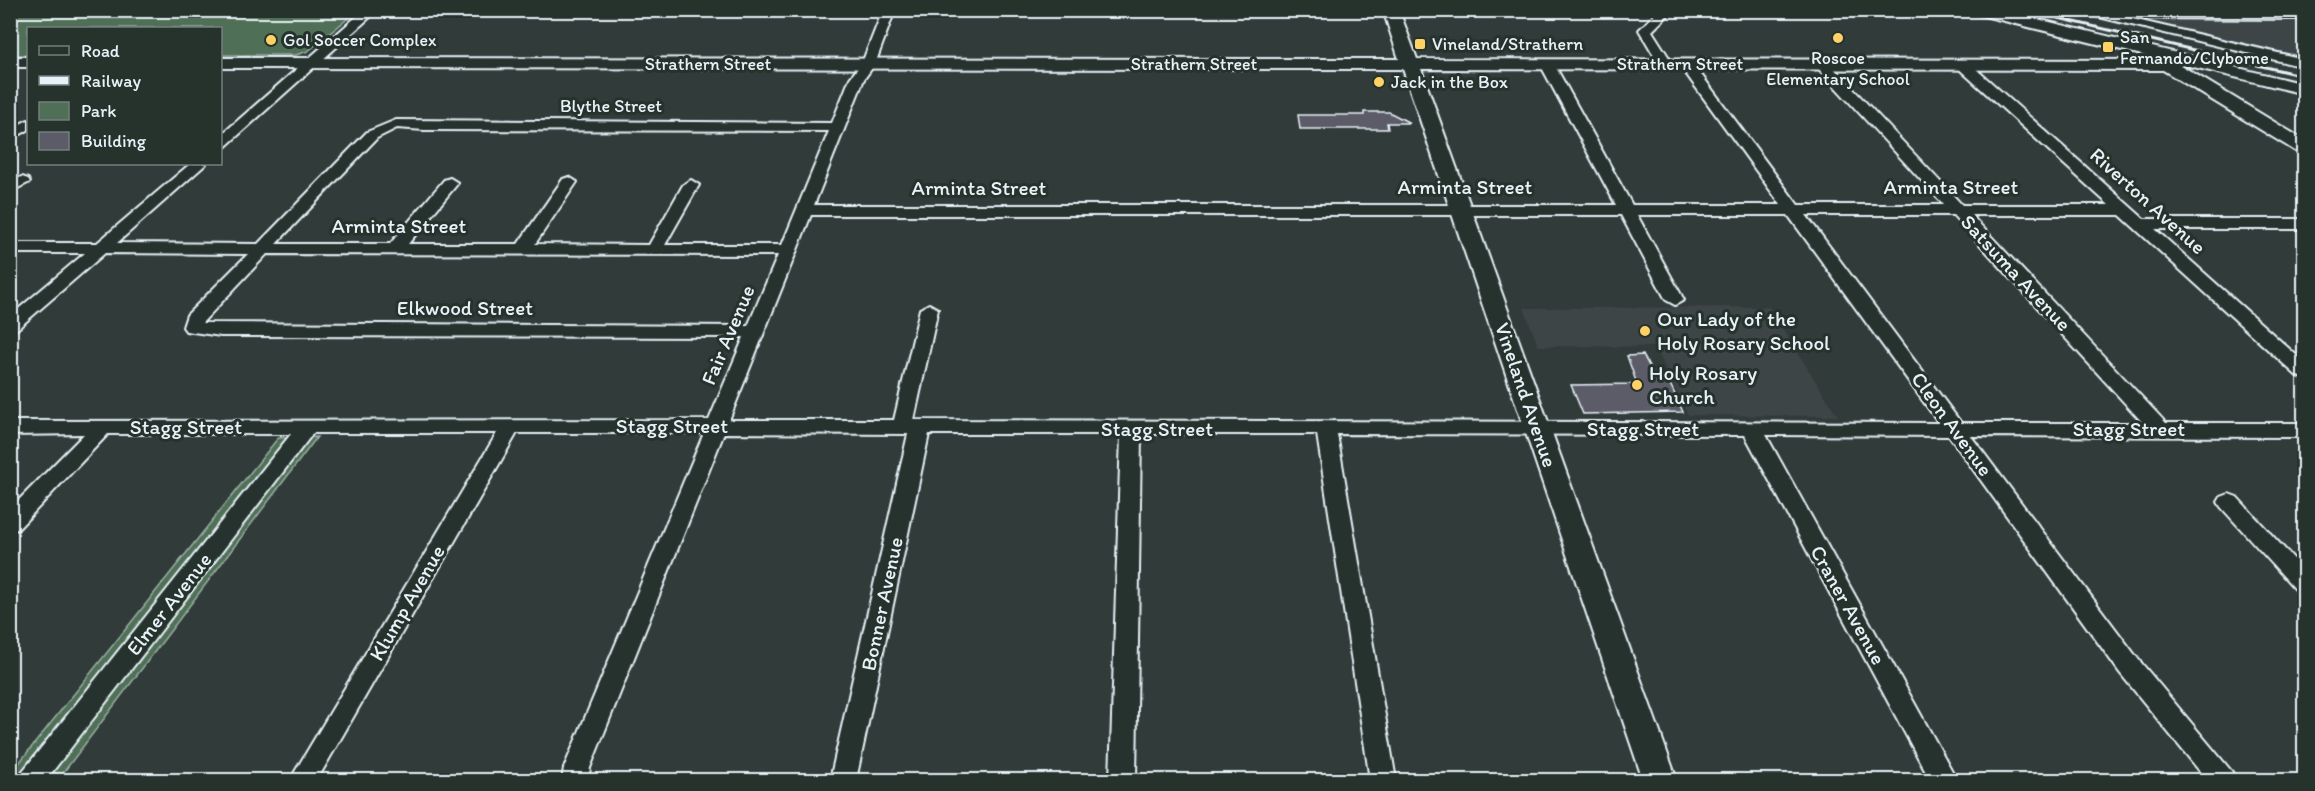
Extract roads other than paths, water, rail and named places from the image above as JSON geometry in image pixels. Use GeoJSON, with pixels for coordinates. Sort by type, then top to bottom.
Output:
{"type":"FeatureCollection","features":[{"type":"Feature","properties":{"kind":"main road","name":"Vineland Avenue"},"geometry":{"type":"LineString","coordinates":[[1391,10],[1660,780]]}},
{"type":"Feature","properties":{"kind":"main road"},"geometry":{"type":"LineString","coordinates":[[1978,10],[2169,60],[2304,88]]}},
{"type":"Feature","properties":{"kind":"main road","name":"Strathern Street"},"geometry":{"type":"LineString","coordinates":[[222,63],[1962,64],[2169,60]]}},
{"type":"Feature","properties":{"kind":"main road"},"geometry":{"type":"LineString","coordinates":[[2169,60],[2304,148]]}},
{"type":"Feature","properties":{"kind":"main road"},"geometry":{"type":"LineString","coordinates":[[10,62],[27,62]]}},
{"type":"Feature","properties":{"kind":"street"},"geometry":{"type":"LineString","coordinates":[[222,142],[372,10]]}},
{"type":"Feature","properties":{"kind":"street","name":"Fair Avenue"},"geometry":{"type":"LineString","coordinates":[[575,780],[577,768],[715,426],[756,332],[857,78],[868,63],[889,10]]}},
{"type":"Feature","properties":{"kind":"street","name":"Cleon Avenue"},"geometry":{"type":"LineString","coordinates":[[1667,10],[1645,30],[1676,64],[1792,209],[2129,666],[2223,780]]}},
{"type":"Feature","properties":{"kind":"street"},"geometry":{"type":"LineString","coordinates":[[2076,10],[2304,63]]}},
{"type":"Feature","properties":{"kind":"street"},"geometry":{"type":"LineString","coordinates":[[2088,12],[2304,15]]}},
{"type":"Feature","properties":{"kind":"street"},"geometry":{"type":"LineString","coordinates":[[1547,64],[1674,300]]}},
{"type":"Feature","properties":{"kind":"street","name":"Satsuma Avenue"},"geometry":{"type":"LineString","coordinates":[[1822,64],[2161,429]]}},
{"type":"Feature","properties":{"kind":"street","name":"Riverton Avenue"},"geometry":{"type":"LineString","coordinates":[[1962,64],[2304,372]]}},
{"type":"Feature","properties":{"kind":"street","name":"Blythe Street"},"geometry":{"type":"LineString","coordinates":[[263,249],[374,132],[401,123],[424,126],[837,127]]}},
{"type":"Feature","properties":{"kind":"street"},"geometry":{"type":"LineString","coordinates":[[10,136],[27,125]]}},
{"type":"Feature","properties":{"kind":"street"},"geometry":{"type":"LineString","coordinates":[[10,326],[198,165]]}},
{"type":"Feature","properties":{"kind":"street"},"geometry":{"type":"LineString","coordinates":[[523,249],[569,182]]}},
{"type":"Feature","properties":{"kind":"street"},"geometry":{"type":"LineString","coordinates":[[395,249],[450,183]]}},
{"type":"Feature","properties":{"kind":"street"},"geometry":{"type":"LineString","coordinates":[[654,250],[691,185]]}},
{"type":"Feature","properties":{"kind":"street","name":"Arminta Street"},"geometry":{"type":"LineString","coordinates":[[804,210],[2125,210]]}},
{"type":"Feature","properties":{"kind":"street"},"geometry":{"type":"LineString","coordinates":[[2140,224],[2302,224]]}},
{"type":"Feature","properties":{"kind":"street","name":"Arminta Street"},"geometry":{"type":"LineString","coordinates":[[10,248],[788,250]]}},
{"type":"Feature","properties":{"kind":"street","name":"Elkwood Street"},"geometry":{"type":"LineString","coordinates":[[263,249],[193,319],[192,327],[222,330],[756,332]]}},
{"type":"Feature","properties":{"kind":"street","name":"Bonner Avenue"},"geometry":{"type":"LineString","coordinates":[[843,780],[911,427],[929,309]]}},
{"type":"Feature","properties":{"kind":"street","name":"Elmer Avenue"},"geometry":{"type":"LineString","coordinates":[[31,780],[308,426]]}},
{"type":"Feature","properties":{"kind":"street","name":"Klump Avenue"},"geometry":{"type":"LineString","coordinates":[[303,780],[511,426]]}},
{"type":"Feature","properties":{"kind":"street","name":"Stagg Street"},"geometry":{"type":"LineString","coordinates":[[10,428],[715,426],[1131,429],[2304,430]]}},
{"type":"Feature","properties":{"kind":"street"},"geometry":{"type":"LineString","coordinates":[[10,523],[103,427]]}},
{"type":"Feature","properties":{"kind":"street"},"geometry":{"type":"LineString","coordinates":[[1123,780],[1131,429]]}},
{"type":"Feature","properties":{"kind":"street"},"geometry":{"type":"LineString","coordinates":[[1326,429],[1383,780]]}},
{"type":"Feature","properties":{"kind":"street","name":"Craner Avenue"},"geometry":{"type":"LineString","coordinates":[[1752,429],[1944,780]]}},
{"type":"Feature","properties":{"kind":"street"},"geometry":{"type":"LineString","coordinates":[[2229,502],[2304,584]]}},
{"type":"Feature","properties":{"kind":"railway"},"geometry":{"type":"LineString","coordinates":[[2024,10],[2304,76]]}},
{"type":"Feature","properties":{"kind":"place","name":"Roscoe Elementary School"},"geometry":{"type":"Point","coordinates":[1838,38]}},
{"type":"Feature","properties":{"kind":"place","name":"Gol Soccer Complex"},"geometry":{"type":"Point","coordinates":[271,40]}},
{"type":"Feature","properties":{"kind":"place","name":"Vineland/Strathern"},"geometry":{"type":"Point","coordinates":[1420,44]}},
{"type":"Feature","properties":{"kind":"place","name":"San Fernando/Clyborne"},"geometry":{"type":"Point","coordinates":[2108,47]}},
{"type":"Feature","properties":{"kind":"place","name":"Jack in the Box"},"geometry":{"type":"Point","coordinates":[1379,82]}},
{"type":"Feature","properties":{"kind":"place","name":"Our Lady of the Holy Rosary School"},"geometry":{"type":"Point","coordinates":[1645,331]}},
{"type":"Feature","properties":{"kind":"place","name":"Holy Rosary Church"},"geometry":{"type":"Point","coordinates":[1637,385]}}]}
